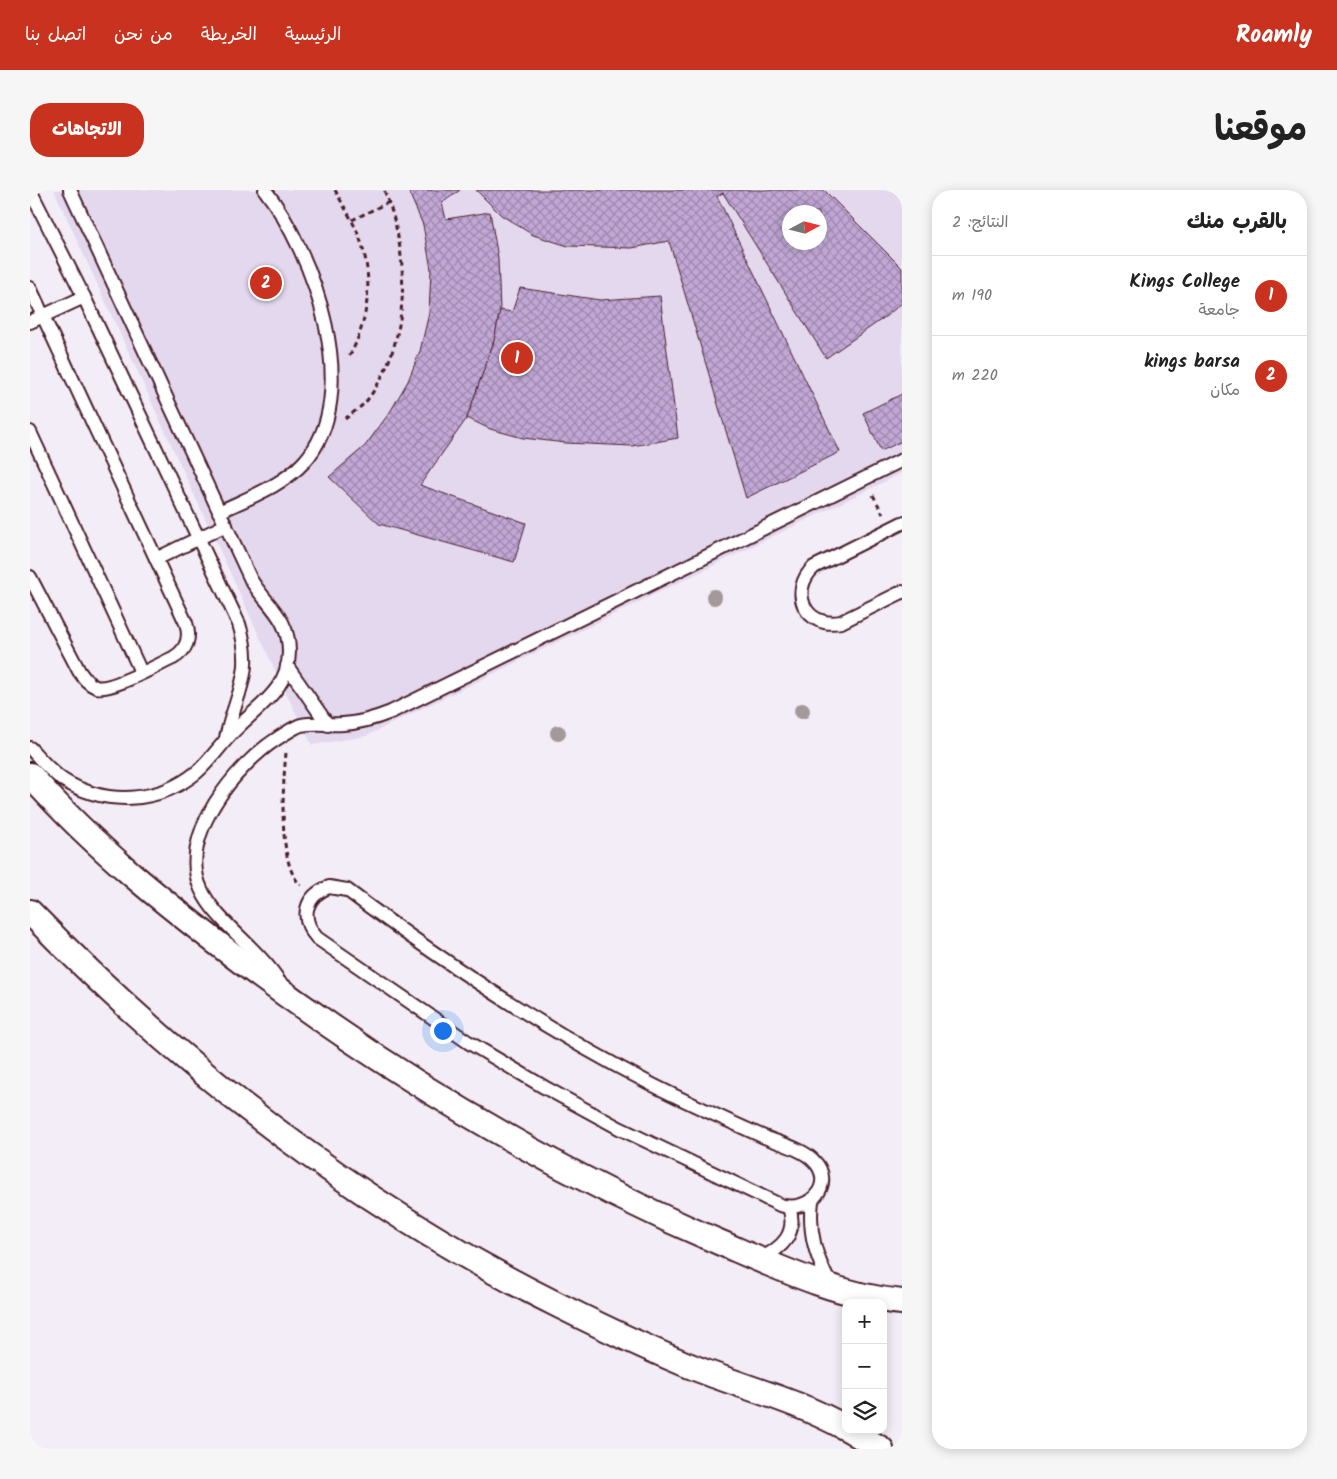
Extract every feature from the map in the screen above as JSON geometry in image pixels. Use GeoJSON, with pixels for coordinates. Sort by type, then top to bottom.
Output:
{"type":"FeatureCollection","features":[{"type":"Feature","properties":{"kind":"street"},"geometry":{"type":"LineString","coordinates":[[30,774],[87,836],[122,867],[288,996],[387,1064],[509,1138],[636,1204],[760,1259],[832,1288],[878,1300],[902,1302]]}},
{"type":"Feature","properties":{"kind":"street"},"geometry":{"type":"LineString","coordinates":[[30,912],[120,1000],[231,1096],[354,1185],[419,1227],[513,1281],[626,1338],[698,1369],[802,1407],[842,1426]]}},
{"type":"Feature","properties":{"kind":"street"},"geometry":{"type":"LineString","coordinates":[[857,1434],[881,1449]]}},
{"type":"Feature","properties":{"kind":"lane"},"geometry":{"type":"LineString","coordinates":[[30,190],[84,297],[238,624],[246,650],[245,677],[225,740]]}},
{"type":"Feature","properties":{"kind":"lane"},"geometry":{"type":"LineString","coordinates":[[30,748],[54,772],[77,788],[94,794],[131,798],[167,790],[183,782],[198,771],[225,740],[270,698],[281,683],[289,653],[285,627],[279,615],[251,580],[70,190]]}},
{"type":"Feature","properties":{"kind":"lane"},"geometry":{"type":"LineString","coordinates":[[219,512],[293,472],[308,456],[320,438],[329,409],[331,388],[328,341],[323,309],[314,279],[288,222],[266,190]]}},
{"type":"Feature","properties":{"kind":"lane"},"geometry":{"type":"LineString","coordinates":[[30,288],[186,623],[189,637],[188,644],[179,655],[109,687],[96,687],[89,683],[63,642],[30,577]]}},
{"type":"Feature","properties":{"kind":"lane"},"geometry":{"type":"LineString","coordinates":[[30,322],[84,297]]}},
{"type":"Feature","properties":{"kind":"lane"},"geometry":{"type":"LineString","coordinates":[[30,432],[141,672]]}},
{"type":"Feature","properties":{"kind":"lane"},"geometry":{"type":"LineString","coordinates":[[288,996],[272,972],[206,900],[196,875],[197,848],[209,815],[232,778],[263,748],[301,726],[362,721],[391,712],[902,460]]}},
{"type":"Feature","properties":{"kind":"lane"},"geometry":{"type":"LineString","coordinates":[[156,559],[226,525]]}},
{"type":"Feature","properties":{"kind":"lane"},"geometry":{"type":"LineString","coordinates":[[896,526],[814,567],[802,582],[802,601],[813,617],[831,623],[841,622],[902,592]]}},
{"type":"Feature","properties":{"kind":"lane"},"geometry":{"type":"LineString","coordinates":[[287,666],[328,725]]}},
{"type":"Feature","properties":{"kind":"lane"},"geometry":{"type":"LineString","coordinates":[[329,887],[347,890],[445,961],[576,1044],[666,1092],[808,1156],[815,1161],[821,1177],[818,1194],[812,1200],[805,1205],[788,1207],[619,1128],[468,1042],[316,938],[306,922],[308,904],[313,896],[329,887]]}},
{"type":"Feature","properties":{"kind":"lane"},"geometry":{"type":"LineString","coordinates":[[812,1200],[811,1233],[814,1248],[832,1288]]}},
{"type":"Feature","properties":{"kind":"lane"},"geometry":{"type":"LineString","coordinates":[[760,1259],[776,1251],[787,1240],[792,1224],[788,1207]]}},
{"type":"Feature","properties":{"kind":"path"},"geometry":{"type":"LineString","coordinates":[[331,388],[357,342],[365,315],[368,280],[363,249],[352,220],[335,190]]}},
{"type":"Feature","properties":{"kind":"path"},"geometry":{"type":"LineString","coordinates":[[320,438],[367,401],[383,375],[397,334],[402,286],[401,247],[384,190]]}},
{"type":"Feature","properties":{"kind":"path"},"geometry":{"type":"LineString","coordinates":[[352,220],[389,202]]}},
{"type":"Feature","properties":{"kind":"path"},"geometry":{"type":"LineString","coordinates":[[864,479],[896,526]]}},
{"type":"Feature","properties":{"kind":"path"},"geometry":{"type":"LineString","coordinates":[[290,731],[284,781],[284,822],[289,864],[296,881],[313,896]]}},
{"type":"Feature","properties":{"kind":"shaded area"},"geometry":{"type":"Polygon","coordinates":[[[54,190],[902,190],[902,473],[366,736],[312,745],[281,683],[54,190]]]}},
{"type":"Feature","properties":{"kind":"building"},"geometry":{"type":"Polygon","coordinates":[[[408,190],[460,190],[442,203],[446,219],[490,212],[498,258],[500,310],[494,341],[467,418],[420,485],[526,523],[514,562],[379,524],[329,477],[365,446],[390,412],[408,381],[420,351],[429,313],[431,269],[423,225],[408,190]]]}},
{"type":"Feature","properties":{"kind":"building"},"geometry":{"type":"Polygon","coordinates":[[[476,190],[824,190],[902,268],[902,303],[826,358],[723,193],[717,196],[840,452],[746,498],[669,241],[632,248],[568,246],[533,235],[501,215],[476,190]]]}},
{"type":"Feature","properties":{"kind":"building"},"geometry":{"type":"Polygon","coordinates":[[[520,288],[600,300],[660,296],[678,438],[632,446],[566,443],[523,438],[490,429],[467,418],[494,341],[500,310],[512,312],[520,288]]]}},
{"type":"Feature","properties":{"kind":"building"},"geometry":{"type":"Polygon","coordinates":[[[902,394],[902,441],[881,451],[863,413],[902,394]]]}},
{"type":"Feature","properties":{"kind":"place","name":"kings barsa"},"geometry":{"type":"Point","coordinates":[266,283]}},
{"type":"Feature","properties":{"kind":"place","name":"Kings College"},"geometry":{"type":"Point","coordinates":[517,358]}}]}
